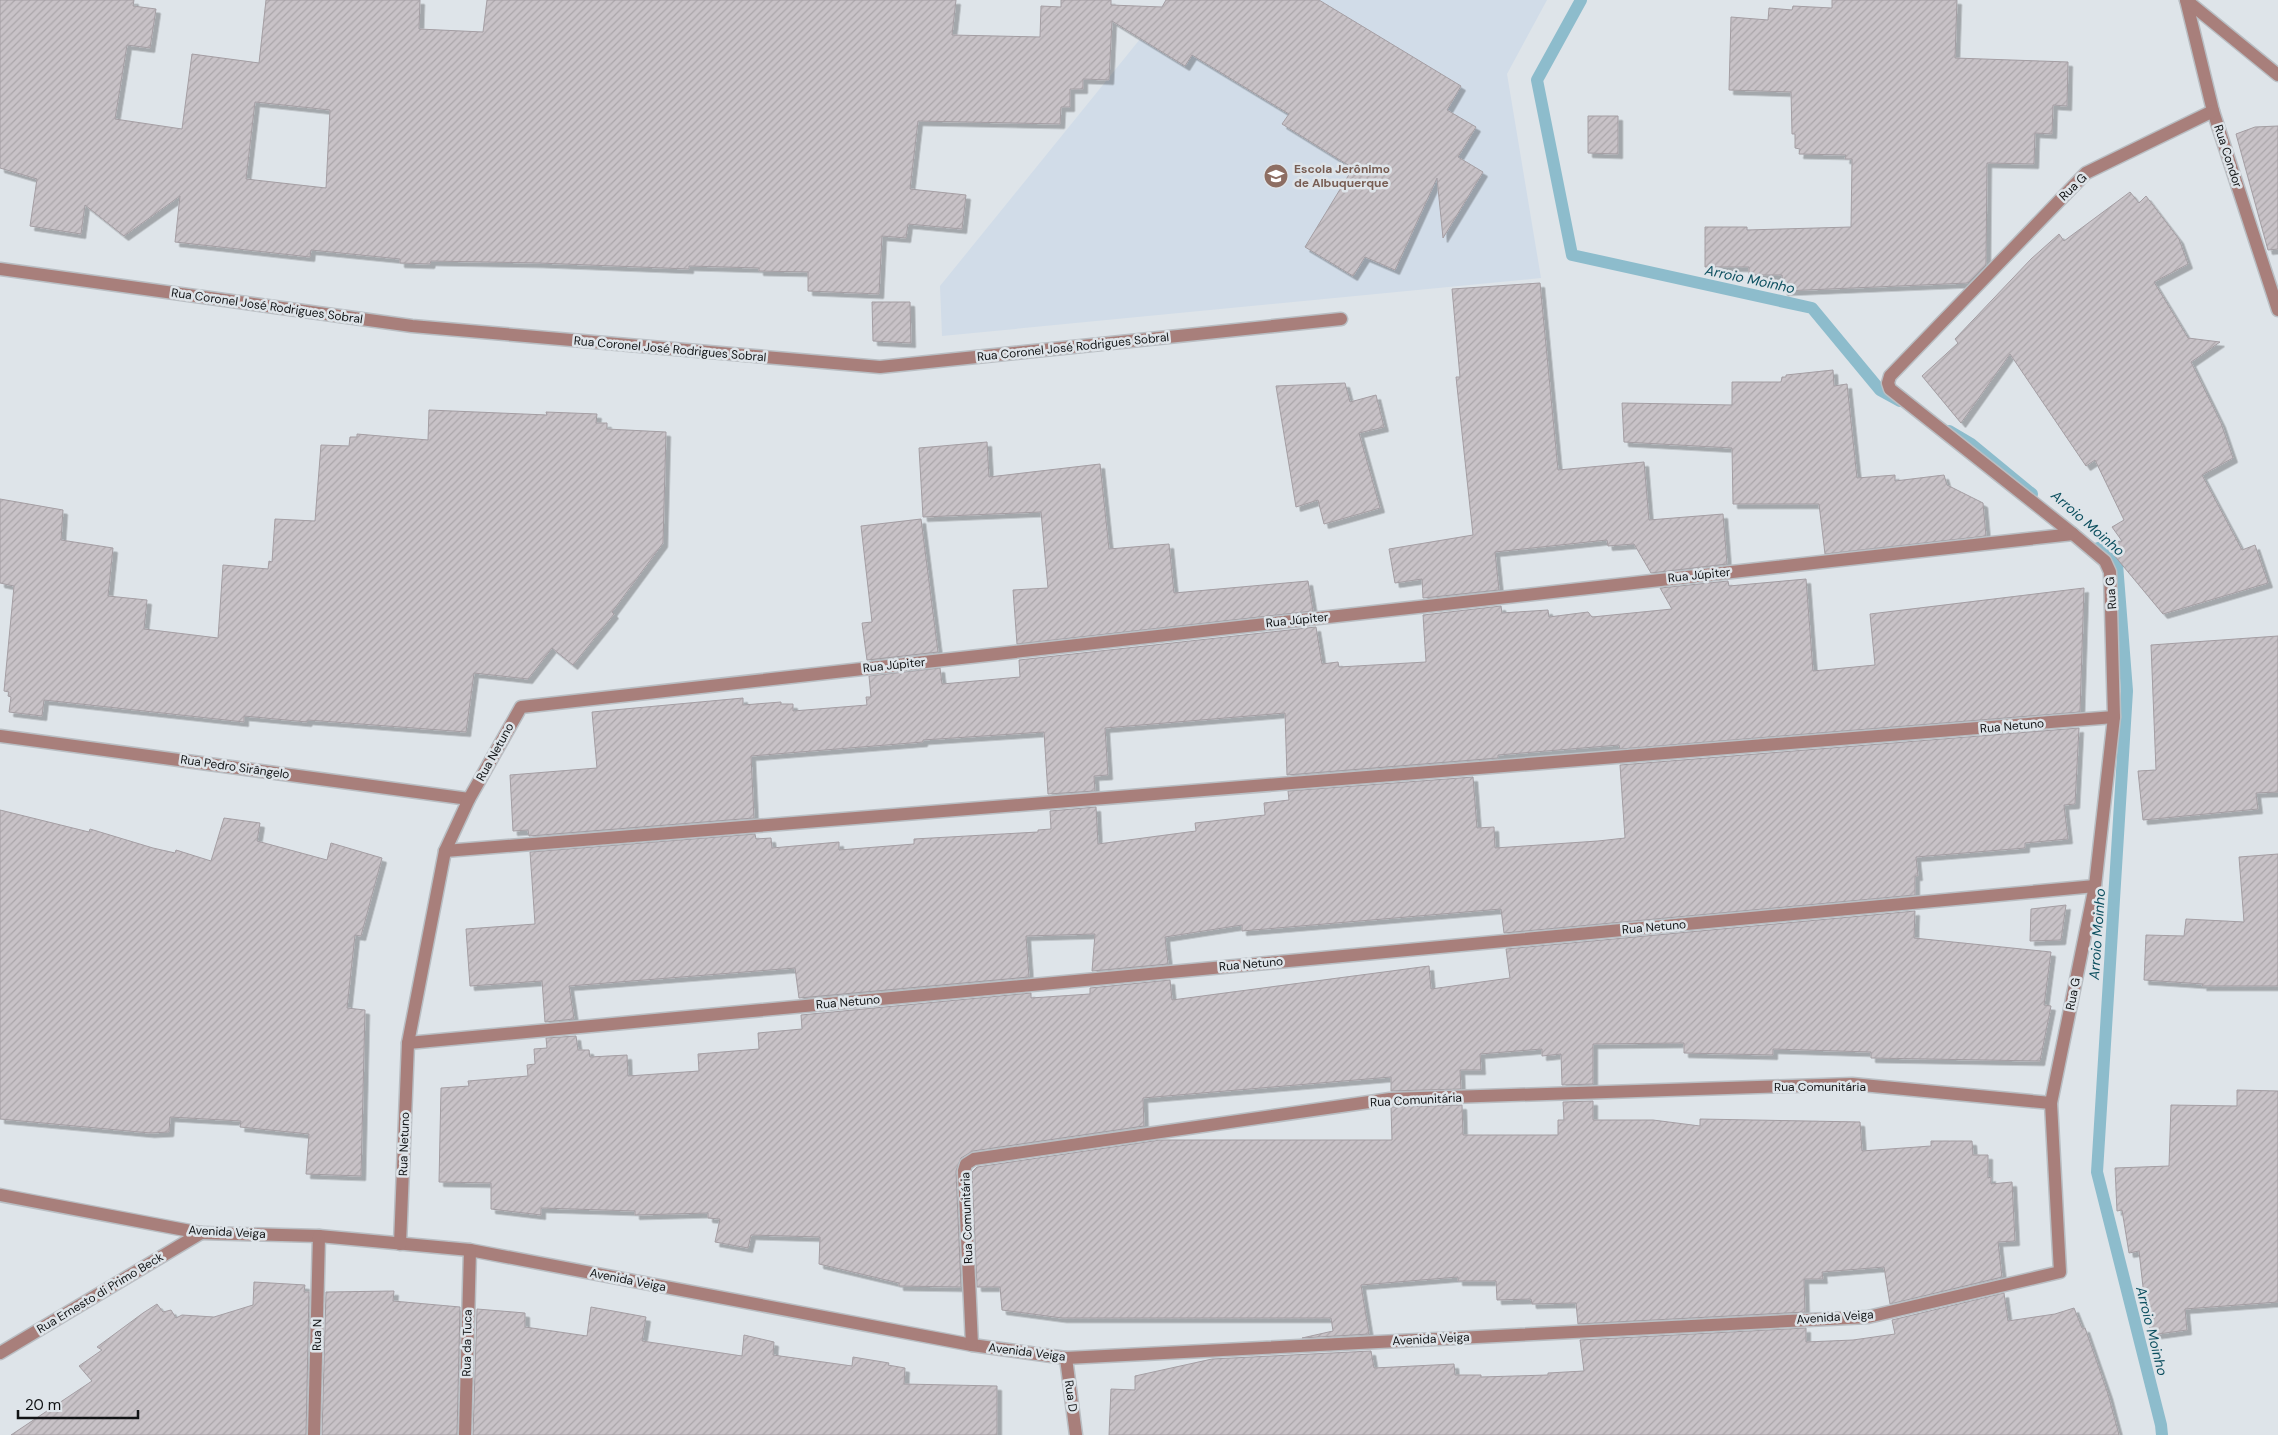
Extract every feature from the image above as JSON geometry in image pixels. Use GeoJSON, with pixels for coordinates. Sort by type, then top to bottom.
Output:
{"type":"FeatureCollection","features":[{"type":"Feature","properties":{"kind":"street"},"geometry":{"type":"LineString","coordinates":[[2186,0],[2278,75]]}},
{"type":"Feature","properties":{"kind":"street","name":"Rua Condor"},"geometry":{"type":"LineString","coordinates":[[2186,0],[2213,110],[2278,310]]}},
{"type":"Feature","properties":{"kind":"street","name":"Rua G"},"geometry":{"type":"LineString","coordinates":[[2060,1272],[2051,1104],[2095,886],[2114,718],[2110,572],[2105,561],[1890,389],[1888,383],[1890,376],[2086,173],[2213,110]]}},
{"type":"Feature","properties":{"kind":"street","name":"Rua Coronel José Rodrigues Sobral"},"geometry":{"type":"LineString","coordinates":[[0,269],[412,326],[880,367],[1341,319]]}},
{"type":"Feature","properties":{"kind":"street","name":"Rua Júpiter"},"geometry":{"type":"LineString","coordinates":[[521,707],[2073,534]]}},
{"type":"Feature","properties":{"kind":"street","name":"Rua Netuno"},"geometry":{"type":"LineString","coordinates":[[400,1244],[408,1043],[445,852],[469,799],[521,707]]}},
{"type":"Feature","properties":{"kind":"street","name":"Rua Netuno"},"geometry":{"type":"LineString","coordinates":[[445,852],[2114,718]]}},
{"type":"Feature","properties":{"kind":"street","name":"Rua Pedro Sirângelo"},"geometry":{"type":"LineString","coordinates":[[0,736],[469,799]]}},
{"type":"Feature","properties":{"kind":"street","name":"Rua Netuno"},"geometry":{"type":"LineString","coordinates":[[408,1043],[2095,886]]}},
{"type":"Feature","properties":{"kind":"street","name":"Rua Comunitária"},"geometry":{"type":"LineString","coordinates":[[972,1344],[964,1171],[966,1164],[974,1159],[1390,1099],[1852,1084],[2051,1104]]}},
{"type":"Feature","properties":{"kind":"street","name":"Avenida Veiga"},"geometry":{"type":"LineString","coordinates":[[0,1195],[201,1233],[319,1236],[470,1250],[972,1344],[1066,1358],[1868,1317],[2060,1272]]}},
{"type":"Feature","properties":{"kind":"street","name":"Rua Ernesto di Primo Beck"},"geometry":{"type":"LineString","coordinates":[[0,1352],[201,1233]]}},
{"type":"Feature","properties":{"kind":"street","name":"Rua N"},"geometry":{"type":"LineString","coordinates":[[314,1435],[319,1236]]}},
{"type":"Feature","properties":{"kind":"street","name":"Rua da Tuca"},"geometry":{"type":"LineString","coordinates":[[465,1435],[470,1250]]}},
{"type":"Feature","properties":{"kind":"street","name":"Rua D"},"geometry":{"type":"LineString","coordinates":[[1066,1358],[1076,1435]]}},
{"type":"Feature","properties":{"kind":"shaded area","name":"Escola Jerônimo de Albuquerque"},"geometry":{"type":"Polygon","coordinates":[[[1166,0],[1547,0],[1507,74],[1541,278],[942,336],[940,286],[1149,28],[1166,0]]]}},
{"type":"Feature","properties":{"kind":"building"},"geometry":{"type":"Polygon","coordinates":[[[0,0],[134,0],[133,6],[156,9],[150,48],[127,45],[115,119],[182,129],[192,54],[259,63],[266,0],[420,0],[419,29],[483,32],[487,0],[956,0],[952,35],[1040,37],[1041,6],[1061,7],[1061,0],[1111,0],[1111,5],[1162,7],[1166,0],[1319,0],[1461,86],[1447,110],[1476,127],[1458,157],[1483,172],[1443,238],[1437,178],[1395,270],[1365,257],[1353,276],[1305,247],[1353,168],[1282,124],[1289,114],[1192,55],[1185,66],[1112,21],[1109,80],[1083,79],[1083,89],[1070,89],[1070,107],[1061,107],[1060,124],[918,121],[910,189],[966,195],[962,229],[908,224],[906,238],[882,236],[879,294],[808,291],[808,272],[759,271],[759,268],[689,266],[689,269],[431,261],[430,264],[400,263],[400,259],[311,250],[310,257],[175,242],[180,196],[124,236],[85,205],[81,234],[30,226],[37,179],[0,168],[0,0]],[[255,102],[246,179],[326,188],[330,110],[255,102]]]}},
{"type":"Feature","properties":{"kind":"building"},"geometry":{"type":"Polygon","coordinates":[[[1832,0],[1957,0],[1955,58],[2068,62],[2067,106],[2053,105],[2052,134],[2035,133],[2034,164],[1987,163],[1986,265],[1968,283],[1783,291],[1782,275],[1749,275],[1749,267],[1705,267],[1705,227],[1747,227],[1747,230],[1851,227],[1852,159],[1845,159],[1846,155],[1799,154],[1800,149],[1795,148],[1795,134],[1792,134],[1791,92],[1729,90],[1731,17],[1768,20],[1769,8],[1792,10],[1793,6],[1832,8],[1832,0]]]}},
{"type":"Feature","properties":{"kind":"building"},"geometry":{"type":"Polygon","coordinates":[[[1588,116],[1618,116],[1618,154],[1588,153],[1588,116]]]}},
{"type":"Feature","properties":{"kind":"building"},"geometry":{"type":"Polygon","coordinates":[[[2278,126],[2278,249],[2268,250],[2236,134],[2255,127],[2278,126]]]}},
{"type":"Feature","properties":{"kind":"building"},"geometry":{"type":"Polygon","coordinates":[[[2130,192],[2139,203],[2146,196],[2179,239],[2188,264],[2154,282],[2188,338],[2220,342],[2191,362],[2221,423],[2233,458],[2202,475],[2242,550],[2255,545],[2268,583],[2163,614],[2104,543],[2122,541],[2112,527],[2124,520],[2095,460],[2086,466],[2010,354],[1961,423],[1922,376],[1958,343],[1955,339],[2031,259],[2059,234],[2064,241],[2130,192]]]}},
{"type":"Feature","properties":{"kind":"building"},"geometry":{"type":"Polygon","coordinates":[[[1540,283],[1558,470],[1644,462],[1649,520],[1723,514],[1727,564],[1651,573],[1634,544],[1608,546],[1607,540],[1495,552],[1499,590],[1423,598],[1422,579],[1395,583],[1389,549],[1473,535],[1456,377],[1460,377],[1452,289],[1540,283]]]}},
{"type":"Feature","properties":{"kind":"building"},"geometry":{"type":"Polygon","coordinates":[[[872,302],[910,302],[911,343],[873,341],[872,302]]]}},
{"type":"Feature","properties":{"kind":"building"},"geometry":{"type":"Polygon","coordinates":[[[1833,370],[1834,386],[1847,384],[1857,478],[1895,475],[1895,481],[1944,475],[1947,485],[1983,503],[1986,536],[1825,554],[1819,504],[1733,504],[1732,448],[1624,442],[1622,403],[1732,405],[1732,382],[1781,382],[1782,377],[1786,377],[1786,375],[1833,370]]]}},
{"type":"Feature","properties":{"kind":"building"},"geometry":{"type":"Polygon","coordinates":[[[1345,383],[1350,402],[1376,395],[1384,427],[1359,433],[1380,508],[1324,524],[1318,500],[1296,507],[1276,386],[1345,383]]]}},
{"type":"Feature","properties":{"kind":"building"},"geometry":{"type":"Polygon","coordinates":[[[429,410],[547,415],[546,412],[597,414],[596,423],[607,423],[607,429],[666,432],[663,543],[612,612],[614,614],[573,665],[552,648],[528,679],[474,673],[466,732],[244,716],[244,722],[44,700],[42,716],[9,712],[11,697],[8,696],[9,692],[4,691],[14,586],[0,583],[0,499],[63,510],[61,540],[113,548],[108,596],[147,600],[144,629],[218,638],[223,565],[268,569],[269,561],[272,562],[275,519],[315,521],[321,445],[349,446],[350,437],[357,437],[357,434],[428,440],[429,410]]]}},
{"type":"Feature","properties":{"kind":"building"},"geometry":{"type":"Polygon","coordinates":[[[987,442],[989,477],[1100,464],[1109,549],[1169,544],[1174,593],[1308,581],[1313,611],[1017,644],[1013,590],[1048,588],[1041,512],[923,517],[919,448],[987,442]]]}},
{"type":"Feature","properties":{"kind":"building"},"geometry":{"type":"Polygon","coordinates":[[[921,519],[938,652],[867,660],[862,623],[872,622],[861,526],[921,519]]]}},
{"type":"Feature","properties":{"kind":"building"},"geometry":{"type":"Polygon","coordinates":[[[1806,579],[1813,671],[1875,665],[1870,614],[2084,588],[2080,712],[1620,749],[1619,745],[1498,755],[1498,758],[1287,775],[1285,713],[1105,728],[1108,775],[1094,776],[1095,791],[1048,794],[1044,732],[923,740],[923,742],[751,756],[754,818],[529,836],[528,830],[513,831],[510,775],[597,768],[592,712],[743,698],[743,705],[781,702],[781,704],[793,704],[793,711],[867,705],[866,697],[871,697],[869,676],[940,668],[942,684],[1020,677],[1019,660],[1316,627],[1322,664],[1338,662],[1339,667],[1426,662],[1423,615],[1501,606],[1502,613],[1548,610],[1549,617],[1588,612],[1592,617],[1672,609],[1660,588],[1728,581],[1729,586],[1806,579]]]}},
{"type":"Feature","properties":{"kind":"building"},"geometry":{"type":"Polygon","coordinates":[[[2278,636],[2278,792],[2256,793],[2258,809],[2143,820],[2138,771],[2156,770],[2151,645],[2278,636]]]}},
{"type":"Feature","properties":{"kind":"building"},"geometry":{"type":"Polygon","coordinates":[[[2079,728],[2075,804],[2064,805],[2068,839],[2025,843],[2025,848],[1916,857],[1918,876],[1915,876],[1915,895],[1504,933],[1501,909],[1242,931],[1242,925],[1165,937],[1168,964],[1092,971],[1095,934],[1026,936],[1029,977],[799,998],[795,968],[569,986],[574,1019],[545,1022],[542,981],[470,986],[466,929],[535,924],[530,852],[755,834],[756,839],[771,838],[772,848],[839,842],[839,850],[914,844],[914,839],[1038,832],[1038,830],[1051,829],[1050,811],[1096,807],[1098,844],[1196,831],[1195,823],[1265,815],[1264,803],[1289,800],[1288,791],[1473,777],[1477,828],[1494,827],[1495,848],[1598,841],[1625,838],[1620,765],[2079,728]]]}},
{"type":"Feature","properties":{"kind":"building"},"geometry":{"type":"Polygon","coordinates":[[[0,810],[89,832],[90,829],[153,848],[175,853],[176,850],[211,861],[224,818],[260,823],[257,841],[327,860],[331,843],[382,858],[361,936],[355,935],[347,1008],[365,1010],[361,1176],[306,1174],[309,1134],[240,1127],[241,1121],[170,1117],[169,1132],[150,1133],[0,1119],[0,810]]]}},
{"type":"Feature","properties":{"kind":"building"},"geometry":{"type":"Polygon","coordinates":[[[2278,854],[2278,986],[2202,986],[2203,984],[2144,980],[2146,935],[2184,936],[2186,919],[2244,922],[2239,857],[2278,854]]]}},
{"type":"Feature","properties":{"kind":"building"},"geometry":{"type":"Polygon","coordinates":[[[2066,905],[2061,940],[2030,941],[2031,909],[2066,905]]]}},
{"type":"Feature","properties":{"kind":"building"},"geometry":{"type":"Polygon","coordinates":[[[1915,911],[1914,938],[2051,952],[2044,1005],[2051,1006],[2040,1061],[1871,1058],[1871,1052],[1773,1049],[1773,1055],[1684,1053],[1684,1043],[1593,1044],[1593,1084],[1562,1085],[1561,1054],[1542,1056],[1542,1049],[1480,1054],[1481,1070],[1460,1070],[1461,1089],[1391,1091],[1391,1077],[1143,1098],[1144,1126],[973,1151],[961,1158],[956,1171],[961,1287],[899,1286],[899,1283],[819,1264],[820,1237],[751,1235],[748,1248],[715,1242],[720,1219],[708,1218],[708,1213],[635,1215],[635,1211],[541,1208],[541,1215],[491,1209],[491,1183],[439,1182],[441,1088],[469,1086],[468,1081],[528,1076],[527,1065],[535,1064],[534,1049],[547,1048],[546,1038],[576,1036],[578,1050],[589,1050],[590,1057],[627,1055],[628,1076],[699,1071],[698,1054],[759,1049],[758,1033],[802,1029],[801,1015],[1031,993],[1031,998],[1090,994],[1090,988],[1170,980],[1172,1000],[1429,966],[1431,989],[1510,978],[1506,949],[1915,911]]]}},
{"type":"Feature","properties":{"kind":"building"},"geometry":{"type":"Polygon","coordinates":[[[2237,1090],[2278,1091],[2278,1302],[2185,1309],[2187,1330],[2151,1335],[2145,1305],[2139,1251],[2129,1253],[2122,1210],[2117,1211],[2115,1168],[2169,1166],[2171,1105],[2237,1106],[2237,1090]]]}},
{"type":"Feature","properties":{"kind":"building"},"geometry":{"type":"Polygon","coordinates":[[[1593,1101],[1593,1120],[1653,1120],[1700,1126],[1700,1119],[1860,1122],[1862,1151],[1931,1146],[1931,1141],[1972,1141],[1973,1155],[1988,1155],[1988,1178],[1991,1177],[1991,1184],[2012,1182],[2015,1241],[1998,1242],[2002,1277],[1890,1304],[1884,1267],[1822,1272],[1823,1279],[1804,1279],[1805,1312],[1578,1324],[1576,1303],[1532,1304],[1531,1299],[1497,1300],[1496,1281],[1458,1281],[1458,1277],[1361,1285],[1369,1334],[1302,1338],[1333,1331],[1331,1318],[1062,1318],[1002,1310],[1000,1287],[977,1287],[972,1172],[977,1167],[1160,1140],[1392,1140],[1391,1107],[1462,1105],[1463,1135],[1558,1135],[1558,1120],[1564,1120],[1563,1102],[1593,1101]]]}},
{"type":"Feature","properties":{"kind":"building"},"geometry":{"type":"Polygon","coordinates":[[[254,1282],[305,1285],[304,1292],[309,1292],[306,1435],[11,1435],[92,1381],[79,1366],[102,1350],[97,1347],[157,1304],[163,1312],[171,1310],[176,1318],[182,1315],[214,1317],[253,1305],[254,1282]]]}},
{"type":"Feature","properties":{"kind":"building"},"geometry":{"type":"Polygon","coordinates":[[[394,1291],[393,1301],[460,1307],[457,1435],[322,1435],[326,1292],[394,1291]]]}},
{"type":"Feature","properties":{"kind":"building"},"geometry":{"type":"Polygon","coordinates":[[[2004,1293],[2008,1321],[2055,1314],[2074,1308],[2082,1328],[2085,1328],[2108,1394],[2119,1435],[1109,1435],[1111,1389],[1135,1390],[1135,1376],[1212,1359],[1371,1351],[1374,1368],[1454,1364],[1455,1375],[1481,1375],[1481,1377],[1548,1375],[1548,1373],[1584,1371],[1580,1340],[1806,1328],[1806,1342],[1853,1340],[1895,1334],[1892,1320],[2004,1293]]]}},
{"type":"Feature","properties":{"kind":"building"},"geometry":{"type":"Polygon","coordinates":[[[591,1307],[646,1317],[642,1341],[742,1356],[744,1335],[774,1342],[773,1355],[852,1366],[853,1357],[889,1363],[888,1365],[905,1368],[904,1384],[997,1386],[997,1435],[473,1435],[477,1309],[525,1313],[525,1327],[587,1336],[591,1307]]]}},
{"type":"Feature","properties":{"kind":"waterway","name":"Arroio Moinho"},"geometry":{"type":"LineString","coordinates":[[1581,0],[1537,80],[1572,255],[1812,308],[1880,390],[1900,401]]}},
{"type":"Feature","properties":{"kind":"waterway","name":"Arroio Moinho"},"geometry":{"type":"LineString","coordinates":[[1949,431],[1971,444],[2032,494]]}},
{"type":"Feature","properties":{"kind":"waterway","name":"Arroio Moinho"},"geometry":{"type":"LineString","coordinates":[[2098,548],[2117,564],[2127,691],[2097,1172],[2162,1435]]}},
{"type":"Feature","properties":{"kind":"place","name":"Escola Jerônimo de Albuquerque"},"geometry":{"type":"Point","coordinates":[1276,176]}}]}
